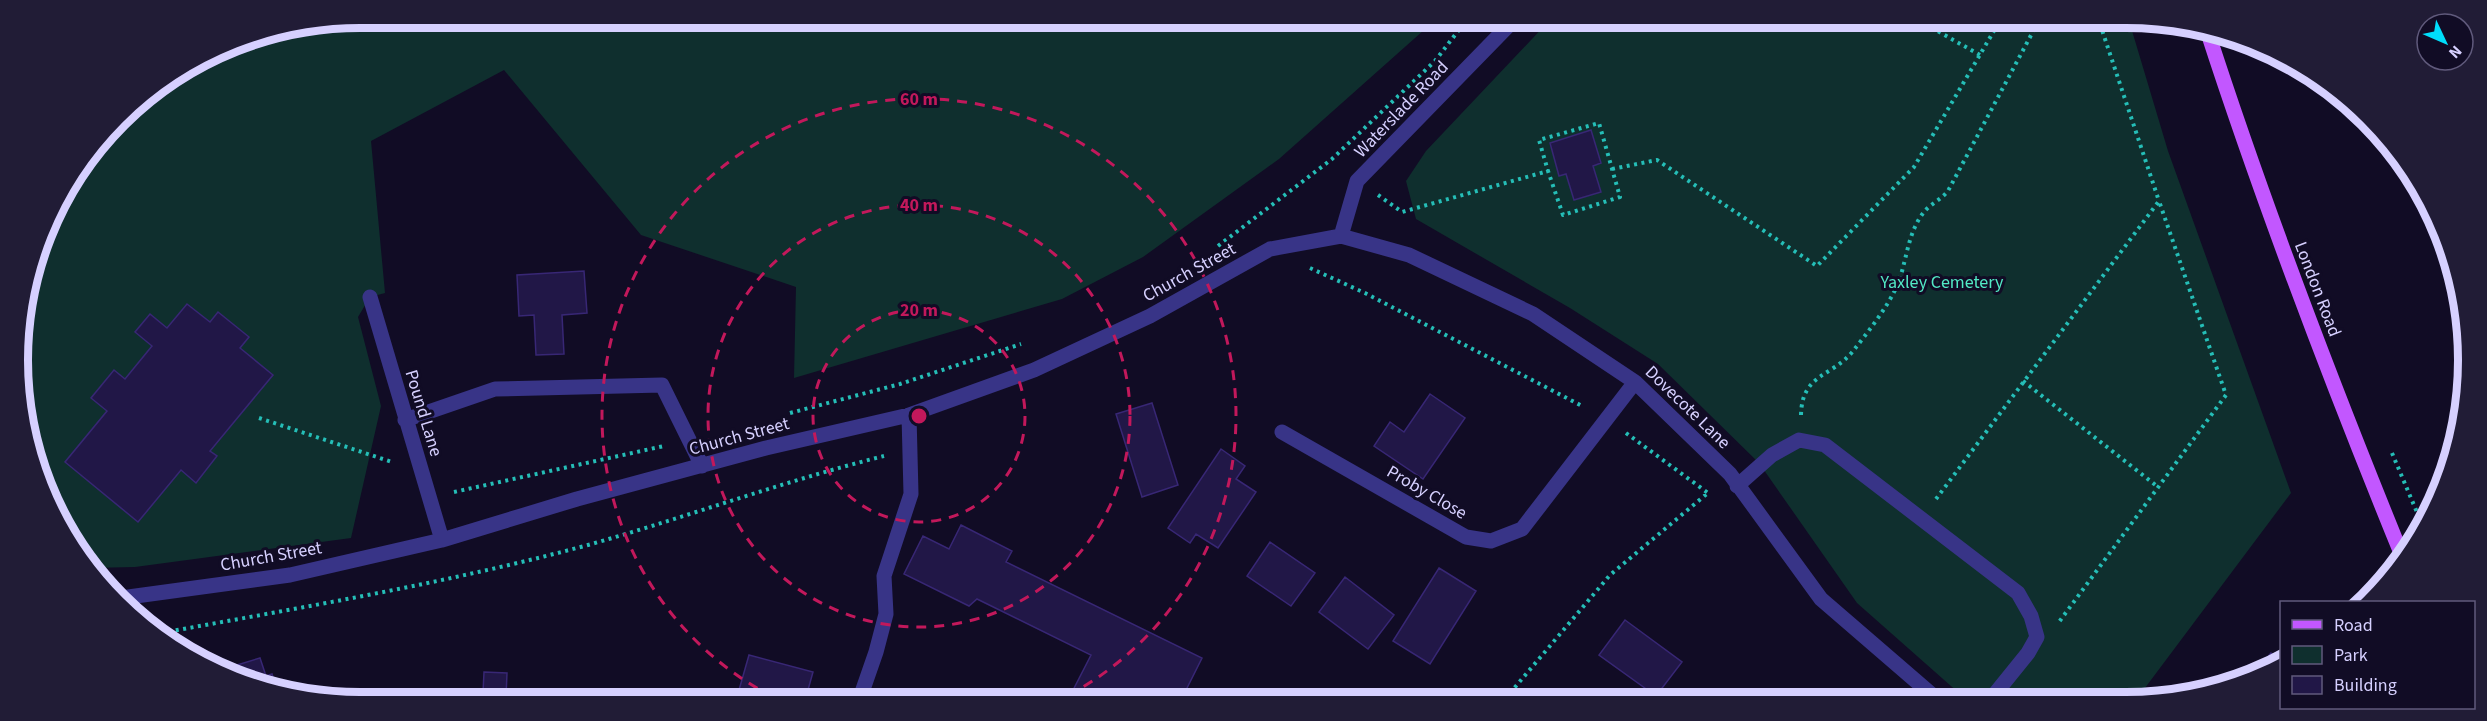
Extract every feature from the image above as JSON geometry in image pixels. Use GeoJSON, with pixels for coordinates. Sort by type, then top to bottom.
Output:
{"type":"FeatureCollection","features":[{"type":"Feature","properties":{"kind":"main road","name":"London Road"},"geometry":{"type":"LineString","coordinates":[[2209,39],[2240,133],[2295,284],[2400,550]]}},
{"type":"Feature","properties":{"kind":"street","name":"Waterslade Road"},"geometry":{"type":"LineString","coordinates":[[1341,236],[1357,181],[1506,28]]}},
{"type":"Feature","properties":{"kind":"street","name":"Church Street"},"geometry":{"type":"LineString","coordinates":[[128,597],[290,575],[442,540],[766,448],[909,416],[1034,370],[1150,316],[1270,249],[1341,236]]}},
{"type":"Feature","properties":{"kind":"street","name":"Dovecote Lane"},"geometry":{"type":"LineString","coordinates":[[1341,236],[1409,255],[1533,314],[1635,382],[1734,480],[1821,598],[1929,692]]}},
{"type":"Feature","properties":{"kind":"street","name":"Pound Lane"},"geometry":{"type":"LineString","coordinates":[[370,297],[442,540]]}},
{"type":"Feature","properties":{"kind":"street","name":"Proby Close"},"geometry":{"type":"LineString","coordinates":[[1282,432],[1466,537],[1491,541],[1522,529],[1635,382]]}},
{"type":"Feature","properties":{"kind":"street"},"geometry":{"type":"LineString","coordinates":[[405,420],[495,389],[662,385],[702,466]]}},
{"type":"Feature","properties":{"kind":"street"},"geometry":{"type":"LineString","coordinates":[[862,692],[886,614],[884,576],[911,494],[909,416]]}},
{"type":"Feature","properties":{"kind":"street"},"geometry":{"type":"LineString","coordinates":[[1734,480],[1772,454],[1799,440],[1825,445],[2018,593],[2031,616],[2037,637],[2028,653],[1996,692]]}},
{"type":"Feature","properties":{"kind":"path"},"geometry":{"type":"LineString","coordinates":[[1213,249],[1332,159],[1435,60],[1460,28]]}},
{"type":"Feature","properties":{"kind":"path"},"geometry":{"type":"LineString","coordinates":[[1932,28],[1980,55]]}},
{"type":"Feature","properties":{"kind":"path"},"geometry":{"type":"LineString","coordinates":[[1612,168],[1657,160],[1817,266],[1914,167],[1996,28]]}},
{"type":"Feature","properties":{"kind":"path"},"geometry":{"type":"LineString","coordinates":[[1799,440],[1801,407],[1810,382],[1840,364],[1852,352],[1892,294],[1917,224],[1925,211],[1939,202],[1948,191],[2035,28]]}},
{"type":"Feature","properties":{"kind":"path"},"geometry":{"type":"LineString","coordinates":[[2037,637],[2055,627],[2226,394],[2101,28]]}},
{"type":"Feature","properties":{"kind":"path"},"geometry":{"type":"LineString","coordinates":[[1599,123],[1620,197],[1563,215],[1548,171],[1539,140],[1599,123]]}},
{"type":"Feature","properties":{"kind":"path"},"geometry":{"type":"LineString","coordinates":[[1357,181],[1402,212],[1548,171]]}},
{"type":"Feature","properties":{"kind":"path"},"geometry":{"type":"LineString","coordinates":[[1922,518],[2159,201]]}},
{"type":"Feature","properties":{"kind":"path"},"geometry":{"type":"LineString","coordinates":[[1270,249],[1365,293],[1607,419],[1708,493]]}},
{"type":"Feature","properties":{"kind":"path"},"geometry":{"type":"LineString","coordinates":[[789,414],[900,384],[1023,344]]}},
{"type":"Feature","properties":{"kind":"path"},"geometry":{"type":"LineString","coordinates":[[2023,381],[2158,487]]}},
{"type":"Feature","properties":{"kind":"path"},"geometry":{"type":"LineString","coordinates":[[259,418],[422,472]]}},
{"type":"Feature","properties":{"kind":"path"},"geometry":{"type":"LineString","coordinates":[[429,497],[689,440]]}},
{"type":"Feature","properties":{"kind":"path"},"geometry":{"type":"LineString","coordinates":[[2388,444],[2419,517]]}},
{"type":"Feature","properties":{"kind":"path"},"geometry":{"type":"LineString","coordinates":[[169,632],[440,582],[589,544],[814,474],[911,449]]}},
{"type":"Feature","properties":{"kind":"path"},"geometry":{"type":"LineString","coordinates":[[1511,692],[1610,575],[1708,493],[1734,480]]}},
{"type":"Feature","properties":{"kind":"green space"},"geometry":{"type":"Polygon","coordinates":[[[360,28],[1426,28],[1279,159],[1143,257],[1062,299],[794,378],[796,287],[641,235],[504,70],[371,141],[385,293],[370,297],[358,317],[381,406],[351,538],[135,567],[101,568],[73,526],[46,467],[35,425],[29,382],[29,339],[35,296],[54,233],[73,194],[97,158],[126,126],[158,97],[194,73],[233,54],[296,35],[360,28]]]}},
{"type":"Feature","properties":{"kind":"green space","name":"Yaxley Cemetery"},"geometry":{"type":"Polygon","coordinates":[[[1542,28],[2131,28],[2168,151],[2291,493],[2142,692],[1958,692],[1857,603],[1759,463],[1658,364],[1570,308],[1416,219],[1406,181],[1426,151],[1542,28]]]}},
{"type":"Feature","properties":{"kind":"building"},"geometry":{"type":"Polygon","coordinates":[[[1591,130],[1601,163],[1593,166],[1601,192],[1574,200],[1566,174],[1559,176],[1550,143],[1591,130]]]}},
{"type":"Feature","properties":{"kind":"building"},"geometry":{"type":"Polygon","coordinates":[[[584,271],[587,313],[562,315],[564,354],[536,355],[534,315],[519,316],[517,275],[584,271]]]}},
{"type":"Feature","properties":{"kind":"building"},"geometry":{"type":"Polygon","coordinates":[[[187,304],[210,322],[218,312],[249,337],[240,348],[273,375],[210,451],[217,456],[196,483],[181,470],[138,522],[65,462],[107,411],[91,398],[114,370],[125,379],[152,346],[135,332],[150,314],[167,328],[187,304]]]}},
{"type":"Feature","properties":{"kind":"building"},"geometry":{"type":"Polygon","coordinates":[[[1430,394],[1465,418],[1423,479],[1374,446],[1390,422],[1404,432],[1430,394]]]}},
{"type":"Feature","properties":{"kind":"building"},"geometry":{"type":"Polygon","coordinates":[[[1152,403],[1178,485],[1142,497],[1116,414],[1152,403]]]}},
{"type":"Feature","properties":{"kind":"building"},"geometry":{"type":"Polygon","coordinates":[[[1221,449],[1245,466],[1236,479],[1256,492],[1218,548],[1196,534],[1190,543],[1168,528],[1221,449]]]}},
{"type":"Feature","properties":{"kind":"building"},"geometry":{"type":"Polygon","coordinates":[[[961,525],[1012,551],[1006,562],[1202,658],[1185,692],[1072,692],[1091,655],[977,599],[969,606],[904,574],[923,536],[949,549],[961,525]]]}},
{"type":"Feature","properties":{"kind":"building"},"geometry":{"type":"Polygon","coordinates":[[[1270,542],[1315,573],[1291,606],[1247,576],[1270,542]]]}},
{"type":"Feature","properties":{"kind":"building"},"geometry":{"type":"Polygon","coordinates":[[[1439,568],[1476,591],[1430,664],[1393,641],[1439,568]]]}},
{"type":"Feature","properties":{"kind":"building"},"geometry":{"type":"Polygon","coordinates":[[[1345,577],[1394,615],[1368,649],[1319,612],[1345,577]]]}},
{"type":"Feature","properties":{"kind":"building"},"geometry":{"type":"Polygon","coordinates":[[[1625,620],[1682,662],[1659,692],[1650,692],[1599,655],[1625,620]]]}},
{"type":"Feature","properties":{"kind":"building"},"geometry":{"type":"Polygon","coordinates":[[[2271,653],[2276,657],[2273,658],[2263,663],[2271,653]]]}},
{"type":"Feature","properties":{"kind":"building"},"geometry":{"type":"Polygon","coordinates":[[[749,655],[813,672],[807,692],[738,692],[749,655]]]}},
{"type":"Feature","properties":{"kind":"building"},"geometry":{"type":"Polygon","coordinates":[[[260,658],[266,676],[272,674],[274,681],[238,669],[237,665],[260,658]]]}},
{"type":"Feature","properties":{"kind":"building"},"geometry":{"type":"Polygon","coordinates":[[[484,672],[507,673],[506,692],[483,692],[484,672]]]}}]}
